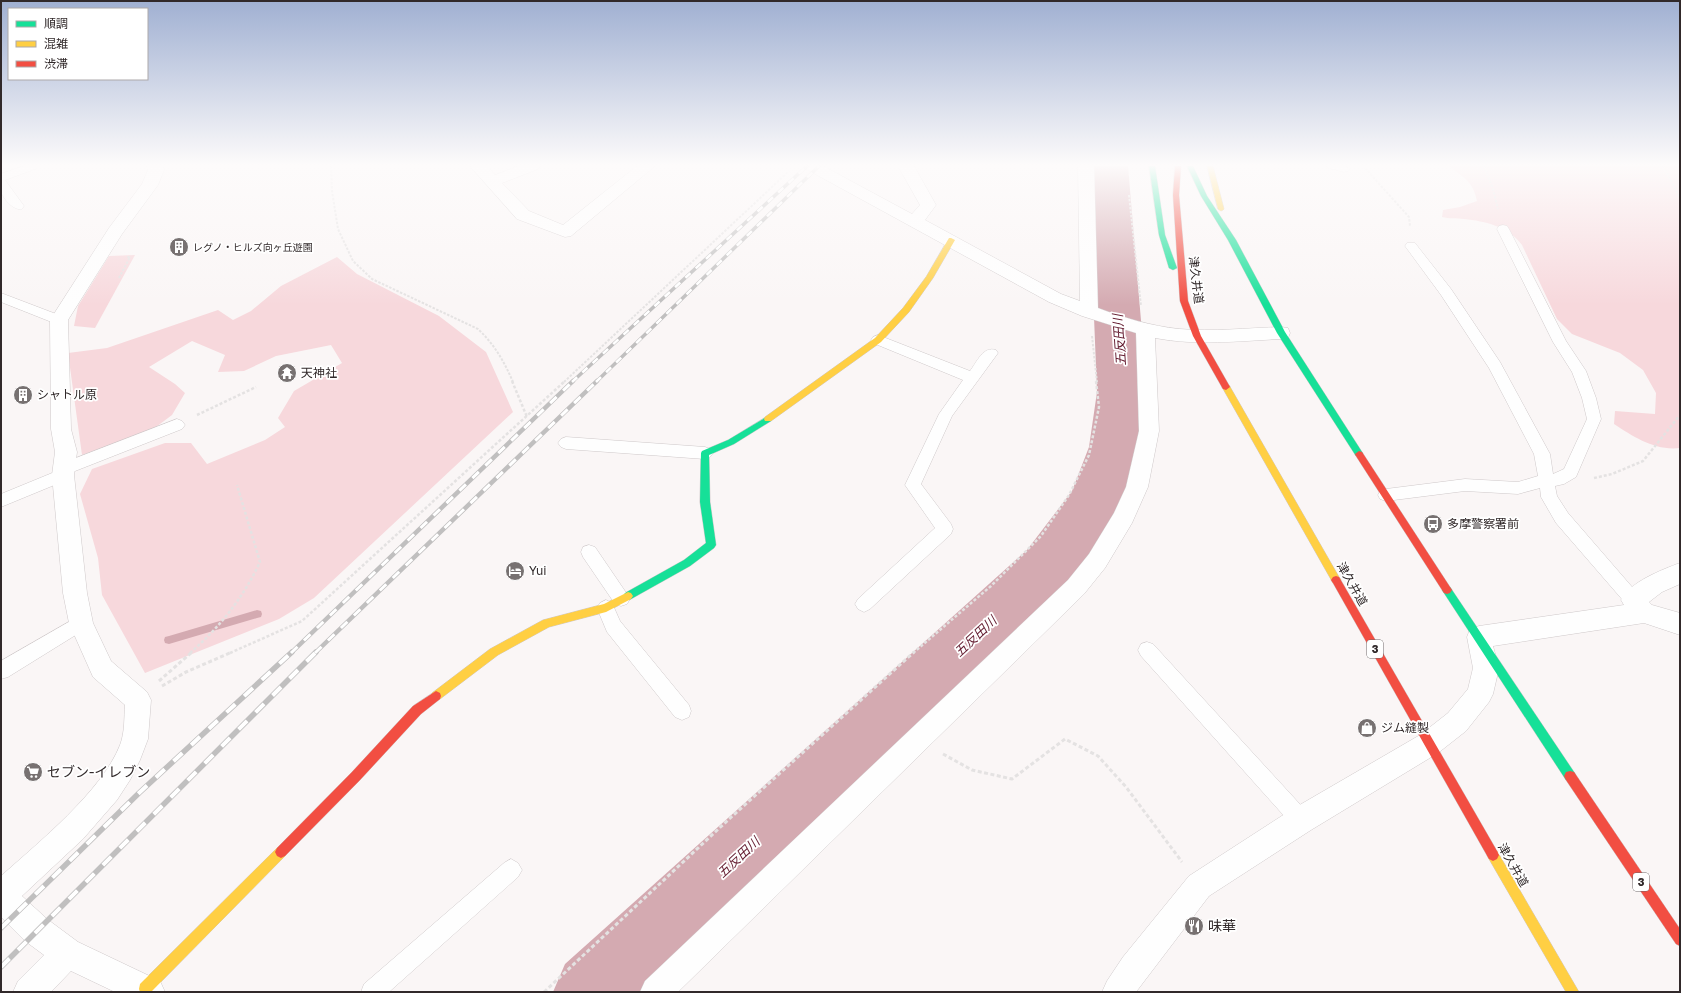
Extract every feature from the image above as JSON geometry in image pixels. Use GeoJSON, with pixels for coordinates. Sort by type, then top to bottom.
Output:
{"type":"FeatureCollection","features":[{"type":"Feature","properties":{"kind":"main road","name":"3"},"geometry":{"type":"LineString","coordinates":[[1159,212],[1162,234],[1184,301]]}},
{"type":"Feature","properties":{"kind":"main road","name":"津久井道"},"geometry":{"type":"LineString","coordinates":[[1177,212],[1184,301],[1197,336],[1429,744],[1573,992]]}},
{"type":"Feature","properties":{"kind":"main road","name":"3"},"geometry":{"type":"LineString","coordinates":[[1214,212],[1232,240],[1281,333],[1458,608],[1479,637],[1602,826],[1680,940]]}},
{"type":"Feature","properties":{"kind":"main road","name":"3"},"geometry":{"type":"LineString","coordinates":[[1223,212],[1232,240]]}},
{"type":"Feature","properties":{"kind":"main road"},"geometry":{"type":"LineString","coordinates":[[147,991],[356,776],[417,710],[494,652],[547,623],[606,608],[687,563],[711,545],[705,502],[705,453],[731,442],[778,412],[878,340],[906,310],[929,278],[951,240]]}},
{"type":"Feature","properties":{"kind":"street"},"geometry":{"type":"LineString","coordinates":[[130,212],[115,232],[59,320],[61,429],[66,452],[63,472],[75,593],[81,623],[102,669],[138,700],[137,729],[131,751],[112,785],[83,818],[1,896],[36,930],[67,952],[147,991]]}},
{"type":"Feature","properties":{"kind":"street"},"geometry":{"type":"LineString","coordinates":[[521,212],[523,215],[565,232],[589,212]]}},
{"type":"Feature","properties":{"kind":"street"},"geometry":{"type":"LineString","coordinates":[[899,212],[1055,298],[1093,313],[1139,328],[1197,336],[1281,333]]}},
{"type":"Feature","properties":{"kind":"street"},"geometry":{"type":"LineString","coordinates":[[915,221],[922,212]]}},
{"type":"Feature","properties":{"kind":"street"},"geometry":{"type":"LineString","coordinates":[[1088,212],[1093,313]]}},
{"type":"Feature","properties":{"kind":"street"},"geometry":{"type":"LineString","coordinates":[[656,992],[1076,587],[1097,561],[1124,517],[1137,487],[1149,431],[1139,328]]}},
{"type":"Feature","properties":{"kind":"street"},"geometry":{"type":"LineString","coordinates":[[1638,607],[1654,585],[1680,573]]}},
{"type":"Feature","properties":{"kind":"street"},"geometry":{"type":"LineString","coordinates":[[1118,992],[1134,968],[1199,886],[1301,820],[1429,744],[1457,722],[1480,694],[1486,668],[1479,637],[1638,607],[1680,624]]}},
{"type":"Feature","properties":{"kind":"street"},"geometry":{"type":"LineString","coordinates":[[29,992],[67,952]]}},
{"type":"Feature","properties":{"kind":"lane"},"geometry":{"type":"LineString","coordinates":[[1386,495],[1465,485],[1518,488],[1547,480],[1558,480],[1570,473],[1594,419],[1589,398],[1579,371],[1560,342],[1503,229]]}},
{"type":"Feature","properties":{"kind":"lane"},"geometry":{"type":"LineString","coordinates":[[1411,246],[1446,292],[1495,366],[1542,454],[1549,497],[1562,518],[1638,607]]}},
{"type":"Feature","properties":{"kind":"lane"},"geometry":{"type":"LineString","coordinates":[[1,297],[59,320]]}},
{"type":"Feature","properties":{"kind":"lane"},"geometry":{"type":"LineString","coordinates":[[878,340],[973,378]]}},
{"type":"Feature","properties":{"kind":"lane"},"geometry":{"type":"LineString","coordinates":[[864,604],[945,529],[913,485],[946,414],[991,353]]}},
{"type":"Feature","properties":{"kind":"lane"},"geometry":{"type":"LineString","coordinates":[[1,501],[63,472],[177,425]]}},
{"type":"Feature","properties":{"kind":"lane"},"geometry":{"type":"LineString","coordinates":[[566,443],[705,453]]}},
{"type":"Feature","properties":{"kind":"lane"},"geometry":{"type":"LineString","coordinates":[[589,552],[621,599]]}},
{"type":"Feature","properties":{"kind":"lane"},"geometry":{"type":"LineString","coordinates":[[606,608],[613,626],[682,710]]}},
{"type":"Feature","properties":{"kind":"lane"},"geometry":{"type":"LineString","coordinates":[[1,670],[81,623]]}},
{"type":"Feature","properties":{"kind":"lane"},"geometry":{"type":"LineString","coordinates":[[1147,650],[1301,820]]}},
{"type":"Feature","properties":{"kind":"lane"},"geometry":{"type":"LineString","coordinates":[[372,992],[511,870]]}},
{"type":"Feature","properties":{"kind":"path"},"geometry":{"type":"LineString","coordinates":[[335,212],[338,229],[353,261],[372,279],[478,329],[492,341],[506,365],[527,417]]}},
{"type":"Feature","properties":{"kind":"path"},"geometry":{"type":"LineString","coordinates":[[138,700],[186,672],[302,621],[527,417],[746,212]]}},
{"type":"Feature","properties":{"kind":"path"},"geometry":{"type":"LineString","coordinates":[[1130,212],[1139,328]]}},
{"type":"Feature","properties":{"kind":"path"},"geometry":{"type":"LineString","coordinates":[[1405,212],[1409,217],[1411,246]]}},
{"type":"Feature","properties":{"kind":"path"},"geometry":{"type":"LineString","coordinates":[[1499,212],[1503,229]]}},
{"type":"Feature","properties":{"kind":"path"},"geometry":{"type":"LineString","coordinates":[[544,992],[728,820],[922,645],[991,586],[1041,536],[1069,495],[1089,455],[1099,407],[1093,313]]}},
{"type":"Feature","properties":{"kind":"path"},"geometry":{"type":"LineString","coordinates":[[177,425],[256,387]]}},
{"type":"Feature","properties":{"kind":"path"},"geometry":{"type":"LineString","coordinates":[[1570,473],[1596,478],[1612,474],[1643,461],[1680,415]]}},
{"type":"Feature","properties":{"kind":"path"},"geometry":{"type":"LineString","coordinates":[[138,700],[207,638],[235,606],[252,579],[260,562],[236,485]]}},
{"type":"Feature","properties":{"kind":"path"},"geometry":{"type":"LineString","coordinates":[[919,740],[972,770],[1012,779],[1065,739],[1098,756],[1126,787],[1199,886]]}},
{"type":"Feature","properties":{"kind":"shaded area"},"geometry":{"type":"Polygon","coordinates":[[[1443,212],[1680,212],[1680,448],[1653,445],[1637,438],[1614,424],[1615,411],[1655,414],[1656,393],[1643,370],[1620,353],[1572,334],[1557,319],[1522,245],[1517,239],[1503,229],[1488,223],[1442,217],[1443,212]]]}},
{"type":"Feature","properties":{"kind":"shaded area"},"geometry":{"type":"Polygon","coordinates":[[[135,255],[95,328],[74,326],[78,306],[109,256],[135,255]]]}},
{"type":"Feature","properties":{"kind":"shaded area"},"geometry":{"type":"Polygon","coordinates":[[[337,257],[357,274],[439,316],[486,352],[513,412],[314,598],[279,619],[145,673],[102,595],[98,558],[80,494],[92,469],[165,443],[191,443],[207,464],[265,440],[285,427],[278,418],[294,391],[342,363],[331,345],[276,356],[244,371],[218,372],[225,355],[192,341],[149,367],[175,384],[185,393],[172,415],[152,430],[82,455],[68,353],[107,348],[218,310],[233,320],[251,311],[281,286],[337,257]]]}},
{"type":"Feature","properties":{"kind":"waterway","name":"五反田川"},"geometry":{"type":"LineString","coordinates":[[593,992],[1048,568],[1096,501],[1116,447],[1122,392],[1111,212]]}},
{"type":"Feature","properties":{"kind":"waterway"},"geometry":{"type":"LineString","coordinates":[[169,640],[257,614]]}},
{"type":"Feature","properties":{"kind":"railway"},"geometry":{"type":"LineString","coordinates":[[572,382],[757,212]]}},
{"type":"Feature","properties":{"kind":"railway"},"geometry":{"type":"LineString","coordinates":[[596,382],[771,212]]}},
{"type":"Feature","properties":{"kind":"railway"},"geometry":{"type":"LineString","coordinates":[[291,653],[573,381]]}},
{"type":"Feature","properties":{"kind":"railway"},"geometry":{"type":"LineString","coordinates":[[315,653],[597,381]]}},
{"type":"Feature","properties":{"kind":"railway"},"geometry":{"type":"LineString","coordinates":[[1,928],[139,793],[292,652]]}},
{"type":"Feature","properties":{"kind":"railway"},"geometry":{"type":"LineString","coordinates":[[1,967],[315,653]]}},
{"type":"Feature","properties":{"kind":"traffic: fast"},"geometry":{"type":"LineString","coordinates":[[1159,212],[1162,235],[1173,268]]}},
{"type":"Feature","properties":{"kind":"traffic: fast"},"geometry":{"type":"LineString","coordinates":[[1214,212],[1232,240],[1281,333],[1359,454]]}},
{"type":"Feature","properties":{"kind":"traffic: fast"},"geometry":{"type":"LineString","coordinates":[[628,596],[687,563],[711,545],[705,502],[705,453],[731,442],[768,419]]}},
{"type":"Feature","properties":{"kind":"traffic: fast"},"geometry":{"type":"LineString","coordinates":[[1447,590],[1570,776]]}},
{"type":"Feature","properties":{"kind":"traffic: slow"},"geometry":{"type":"LineString","coordinates":[[768,419],[878,340],[906,310],[929,278],[951,240]]}},
{"type":"Feature","properties":{"kind":"traffic: slow"},"geometry":{"type":"LineString","coordinates":[[1226,387],[1336,580]]}},
{"type":"Feature","properties":{"kind":"traffic: slow"},"geometry":{"type":"LineString","coordinates":[[436,696],[494,652],[547,623],[606,608],[628,596]]}},
{"type":"Feature","properties":{"kind":"traffic: slow"},"geometry":{"type":"LineString","coordinates":[[145,989],[281,852]]}},
{"type":"Feature","properties":{"kind":"traffic: slow"},"geometry":{"type":"LineString","coordinates":[[1493,855],[1573,992]]}},
{"type":"Feature","properties":{"kind":"traffic: jam"},"geometry":{"type":"LineString","coordinates":[[1177,212],[1184,301],[1197,336],[1226,387]]}},
{"type":"Feature","properties":{"kind":"traffic: jam"},"geometry":{"type":"LineString","coordinates":[[1359,454],[1447,590]]}},
{"type":"Feature","properties":{"kind":"traffic: jam"},"geometry":{"type":"LineString","coordinates":[[1336,580],[1493,855]]}},
{"type":"Feature","properties":{"kind":"traffic: jam"},"geometry":{"type":"LineString","coordinates":[[281,852],[356,776],[417,710],[436,696]]}},
{"type":"Feature","properties":{"kind":"traffic: jam"},"geometry":{"type":"LineString","coordinates":[[1570,776],[1680,940]]}},
{"type":"Feature","properties":{"kind":"place","name":"レグノ・ヒルズ向ヶ丘遊園"},"geometry":{"type":"Point","coordinates":[179,247]}},
{"type":"Feature","properties":{"kind":"place","name":"天神社"},"geometry":{"type":"Point","coordinates":[287,373]}},
{"type":"Feature","properties":{"kind":"place","name":"シャトル原"},"geometry":{"type":"Point","coordinates":[23,395]}},
{"type":"Feature","properties":{"kind":"place","name":"多摩警察署前"},"geometry":{"type":"Point","coordinates":[1433,524]}},
{"type":"Feature","properties":{"kind":"place","name":"Yui"},"geometry":{"type":"Point","coordinates":[515,571]}},
{"type":"Feature","properties":{"kind":"place","name":"ジム縫製"},"geometry":{"type":"Point","coordinates":[1367,728]}},
{"type":"Feature","properties":{"kind":"place","name":"セブン-イレブン"},"geometry":{"type":"Point","coordinates":[33,772]}},
{"type":"Feature","properties":{"kind":"place","name":"味華"},"geometry":{"type":"Point","coordinates":[1194,926]}}]}
